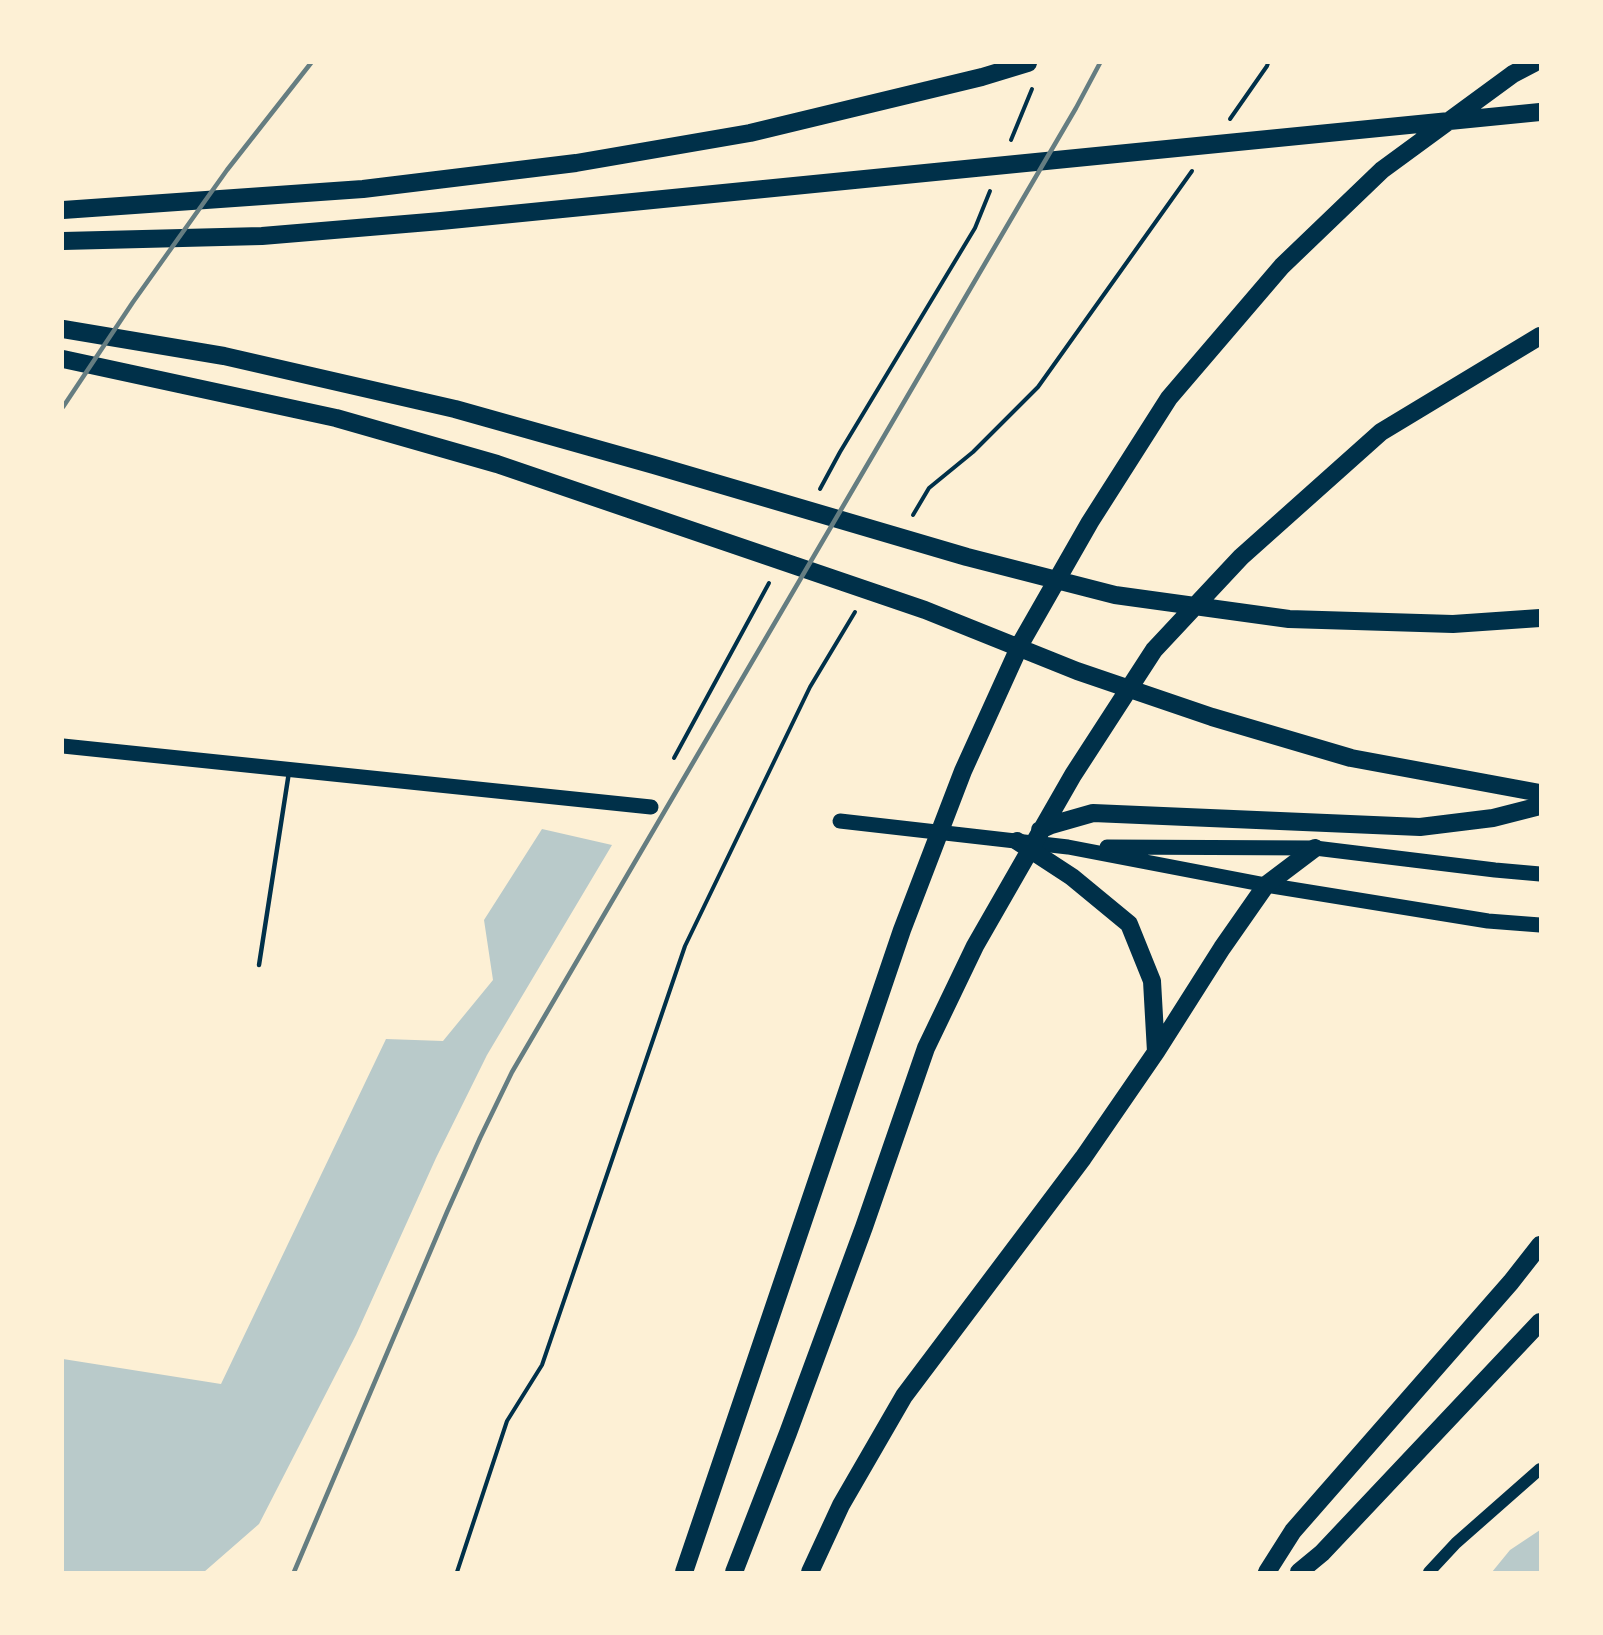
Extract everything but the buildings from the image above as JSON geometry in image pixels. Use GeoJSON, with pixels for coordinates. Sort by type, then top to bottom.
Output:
{"type":"FeatureCollection","features":[{"type":"Feature","properties":{"kind":"highway"},"geometry":{"type":"LineString","coordinates":[[63,210],[363,189],[576,164],[750,133],[982,77],[1028,63]]}},
{"type":"Feature","properties":{"kind":"highway"},"geometry":{"type":"LineString","coordinates":[[684,1572],[902,930],[963,771],[1022,641],[1090,522],[1169,398],[1282,266],[1382,170],[1513,74],[1534,63]]}},
{"type":"Feature","properties":{"kind":"highway"},"geometry":{"type":"LineString","coordinates":[[63,241],[262,236],[441,222],[1540,112]]}},
{"type":"Feature","properties":{"kind":"highway"},"geometry":{"type":"LineString","coordinates":[[63,329],[224,356],[455,409],[967,557],[1115,595],[1289,619],[1453,624],[1540,618]]}},
{"type":"Feature","properties":{"kind":"highway"},"geometry":{"type":"LineString","coordinates":[[734,1572],[852,1259],[926,1048],[975,946],[1073,775],[1154,650],[1241,557],[1381,432],[1540,336]]}},
{"type":"Feature","properties":{"kind":"highway"},"geometry":{"type":"LineString","coordinates":[[63,359],[336,418],[497,464],[925,610],[1077,670],[1212,717],[1350,758],[1540,793]]}},
{"type":"Feature","properties":{"kind":"highway"},"geometry":{"type":"LineString","coordinates":[[1017,841],[1051,825],[1093,813],[1420,827],[1493,818],[1540,806]]}},
{"type":"Feature","properties":{"kind":"highway"},"geometry":{"type":"LineString","coordinates":[[1017,841],[1072,878],[1129,924],[1152,981],[1156,1052]]}},
{"type":"Feature","properties":{"kind":"highway"},"geometry":{"type":"LineString","coordinates":[[810,1572],[841,1505],[904,1396],[1083,1158],[1266,885],[1315,848]]}},
{"type":"Feature","properties":{"kind":"highway"},"geometry":{"type":"LineString","coordinates":[[1267,1572],[1293,1531],[1511,1282],[1540,1245]]}},
{"type":"Feature","properties":{"kind":"highway"},"geometry":{"type":"LineString","coordinates":[[1299,1572],[1322,1553],[1540,1322]]}},
{"type":"Feature","properties":{"kind":"main road"},"geometry":{"type":"LineString","coordinates":[[63,746],[651,807]]}},
{"type":"Feature","properties":{"kind":"main road"},"geometry":{"type":"LineString","coordinates":[[840,821],[1068,847],[1266,885],[1488,921],[1540,925]]}},
{"type":"Feature","properties":{"kind":"main road"},"geometry":{"type":"LineString","coordinates":[[1068,847],[1315,848],[1540,874]]}},
{"type":"Feature","properties":{"kind":"main road"},"geometry":{"type":"LineString","coordinates":[[1429,1572],[1456,1543],[1540,1469]]}},
{"type":"Feature","properties":{"kind":"lane"},"geometry":{"type":"LineString","coordinates":[[259,965],[290,770]]}},
{"type":"Feature","properties":{"kind":"path"},"geometry":{"type":"LineString","coordinates":[[1229,119],[1268,63]]}},
{"type":"Feature","properties":{"kind":"path"},"geometry":{"type":"LineString","coordinates":[[1011,140],[1034,85]]}},
{"type":"Feature","properties":{"kind":"path"},"geometry":{"type":"LineString","coordinates":[[912,518],[929,488],[973,452],[1038,387],[1198,164]]}},
{"type":"Feature","properties":{"kind":"path"},"geometry":{"type":"LineString","coordinates":[[817,494],[975,228],[993,184]]}},
{"type":"Feature","properties":{"kind":"path"},"geometry":{"type":"LineString","coordinates":[[674,758],[771,579]]}},
{"type":"Feature","properties":{"kind":"path"},"geometry":{"type":"LineString","coordinates":[[457,1572],[507,1422],[542,1365],[685,946],[810,687],[858,607]]}},
{"type":"Feature","properties":{"kind":"shaded area"},"geometry":{"type":"Polygon","coordinates":[[[542,829],[612,845],[487,1055],[436,1158],[356,1335],[259,1524],[204,1572],[63,1572],[63,1359],[221,1384],[386,1039],[443,1041],[493,980],[484,920],[542,829]]]}},
{"type":"Feature","properties":{"kind":"shaded area"},"geometry":{"type":"Polygon","coordinates":[[[1540,1530],[1540,1572],[1492,1572],[1510,1550],[1540,1530]]]}},
{"type":"Feature","properties":{"kind":"railway"},"geometry":{"type":"LineString","coordinates":[[63,407],[133,302],[227,170],[311,63]]}},
{"type":"Feature","properties":{"kind":"railway"},"geometry":{"type":"LineString","coordinates":[[294,1572],[447,1212],[512,1072],[1076,108],[1100,63]]}}]}
